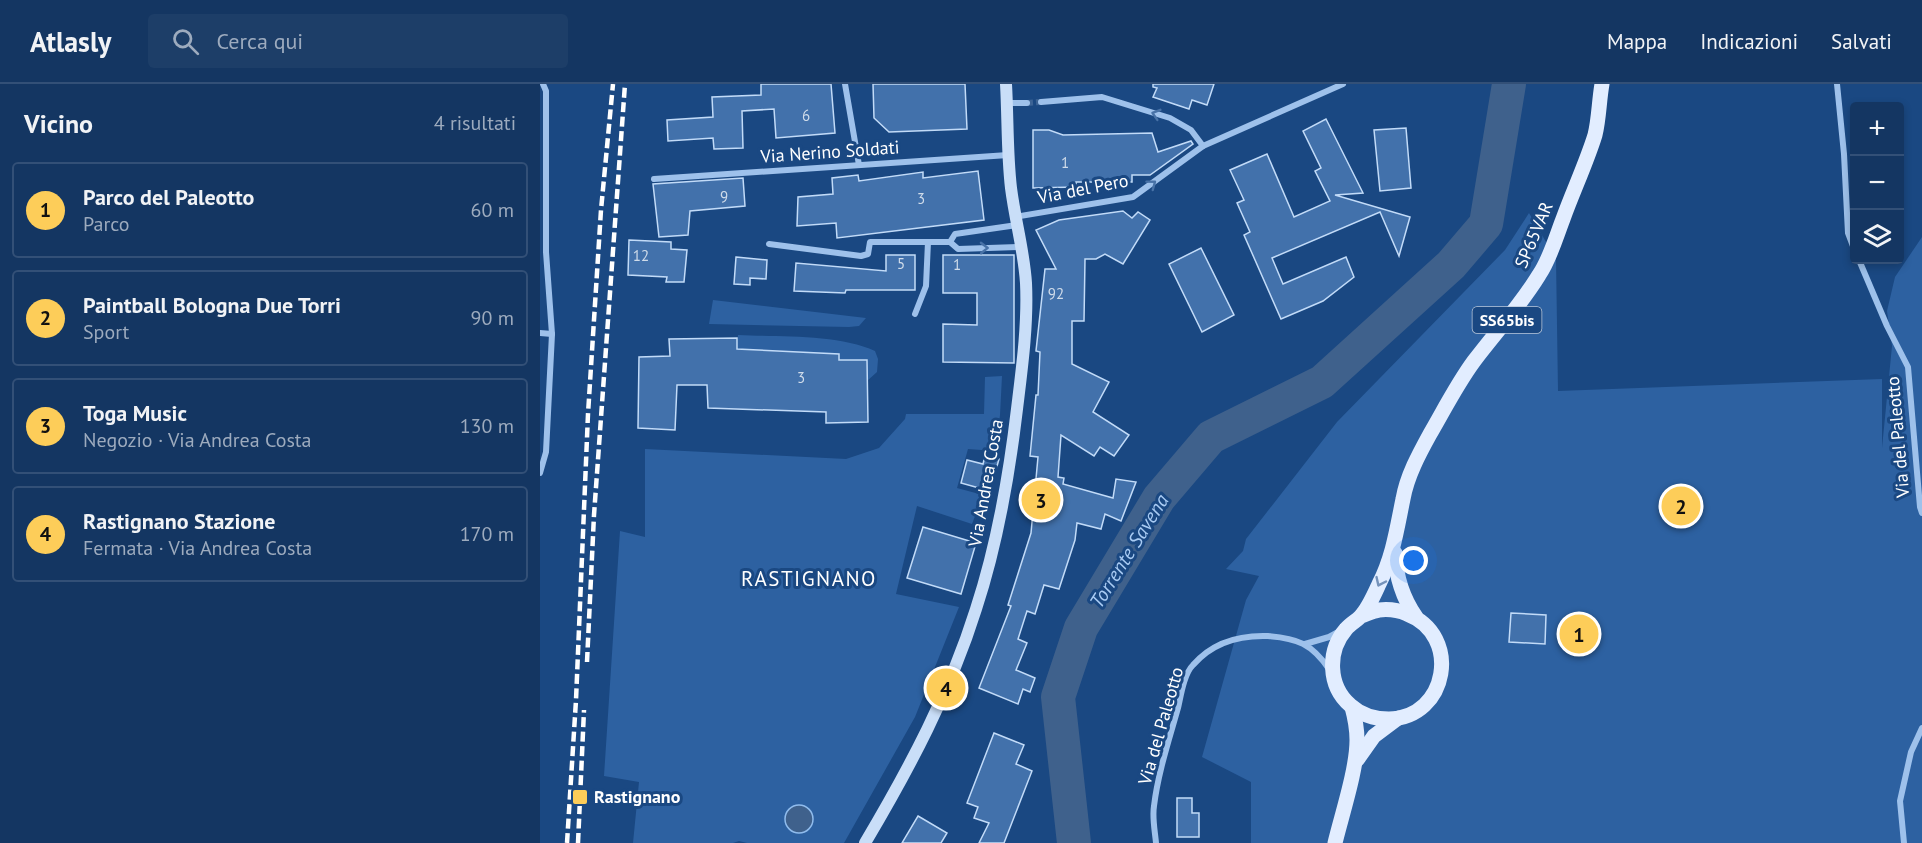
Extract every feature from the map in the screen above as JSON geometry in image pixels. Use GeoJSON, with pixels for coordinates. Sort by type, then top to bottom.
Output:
{"type":"FeatureCollection","features":[{"type":"Feature","properties":{"kind":"main road","name":"Via Andrea Costa"},"geometry":{"type":"LineString","coordinates":[[865,843],[921,743],[942,697],[976,610],[989,565],[1007,480],[1020,386],[1026,284],[1011,190],[1006,84]]}},
{"type":"Feature","properties":{"kind":"main road","name":"SP65VAR"},"geometry":{"type":"LineString","coordinates":[[1394,547],[1404,493],[1417,458],[1473,363],[1520,304],[1541,273],[1595,134],[1602,84]]}},
{"type":"Feature","properties":{"kind":"main road","name":"SS65bis"},"geometry":{"type":"LineString","coordinates":[[1361,616],[1380,583],[1394,547]]}},
{"type":"Feature","properties":{"kind":"main road","name":"SS65bis"},"geometry":{"type":"LineString","coordinates":[[1394,547],[1401,591],[1416,617]]}},
{"type":"Feature","properties":{"kind":"main road"},"geometry":{"type":"LineString","coordinates":[[1379,610],[1398,610],[1416,617],[1430,629],[1439,646],[1443,664],[1439,683],[1430,699],[1416,712],[1398,718],[1379,719],[1361,713],[1352,707],[1338,690],[1333,676],[1332,663],[1336,644],[1346,628],[1361,616],[1379,610]]}},
{"type":"Feature","properties":{"kind":"main road"},"geometry":{"type":"LineString","coordinates":[[1335,843],[1358,742],[1352,707]]}},
{"type":"Feature","properties":{"kind":"main road"},"geometry":{"type":"LineString","coordinates":[[1355,762],[1374,736],[1398,718]]}},
{"type":"Feature","properties":{"kind":"street"},"geometry":{"type":"LineString","coordinates":[[540,473],[546,452],[552,334],[543,229],[546,90],[543,84]]}},
{"type":"Feature","properties":{"kind":"street"},"geometry":{"type":"LineString","coordinates":[[845,84],[859,165]]}},
{"type":"Feature","properties":{"kind":"street","name":"Via del Pero"},"geometry":{"type":"LineString","coordinates":[[950,242],[955,234],[1133,197],[1203,146],[1343,84]]}},
{"type":"Feature","properties":{"kind":"street"},"geometry":{"type":"LineString","coordinates":[[1837,84],[1850,238]]}},
{"type":"Feature","properties":{"kind":"street"},"geometry":{"type":"LineString","coordinates":[[1041,102],[1101,97],[1170,118],[1191,130],[1203,146]]}},
{"type":"Feature","properties":{"kind":"street"},"geometry":{"type":"LineString","coordinates":[[1007,103],[1027,103]]}},
{"type":"Feature","properties":{"kind":"street","name":"Via Nerino Soldati"},"geometry":{"type":"LineString","coordinates":[[654,179],[1009,155]]}},
{"type":"Feature","properties":{"kind":"street"},"geometry":{"type":"LineString","coordinates":[[769,244],[861,256],[868,254],[870,242],[950,242],[958,249],[1021,248]]}},
{"type":"Feature","properties":{"kind":"street"},"geometry":{"type":"LineString","coordinates":[[915,314],[927,286],[928,242]]}},
{"type":"Feature","properties":{"kind":"street","name":"Via del Paleotto"},"geometry":{"type":"LineString","coordinates":[[1861,264],[1887,326],[1908,367],[1922,513]]}},
{"type":"Feature","properties":{"kind":"street"},"geometry":{"type":"LineString","coordinates":[[540,333],[552,334]]}},
{"type":"Feature","properties":{"kind":"street"},"geometry":{"type":"LineString","coordinates":[[1304,644],[1329,638],[1346,628]]}},
{"type":"Feature","properties":{"kind":"street","name":"Via del Paleotto"},"geometry":{"type":"LineString","coordinates":[[1156,843],[1153,808],[1165,751],[1191,666],[1207,652],[1226,641],[1253,635],[1281,637],[1304,644],[1316,651],[1333,676]]}},
{"type":"Feature","properties":{"kind":"street"},"geometry":{"type":"LineString","coordinates":[[1904,843],[1900,801],[1911,752],[1922,728]]}},
{"type":"Feature","properties":{"kind":"shaded area"},"geometry":{"type":"Polygon","coordinates":[[[1529,213],[1556,259],[1558,391],[1882,379],[1882,448],[1892,346],[1887,311],[1895,277],[1922,237],[1922,843],[1251,843],[1251,782],[1202,757],[1246,600],[1259,576],[1226,569],[1243,551],[1246,539],[1337,422],[1505,250],[1529,213]]]}},
{"type":"Feature","properties":{"kind":"shaded area"},"geometry":{"type":"Polygon","coordinates":[[[713,300],[866,318],[859,326],[849,327],[709,324],[713,300]]]}},
{"type":"Feature","properties":{"kind":"shaded area"},"geometry":{"type":"Polygon","coordinates":[[[738,335],[808,337],[860,346],[875,351],[878,359],[877,372],[867,381],[867,360],[839,360],[838,354],[737,349],[738,335]]]}},
{"type":"Feature","properties":{"kind":"shaded area"},"geometry":{"type":"Polygon","coordinates":[[[1002,376],[995,451],[968,449],[957,488],[983,495],[972,524],[917,506],[896,594],[959,607],[915,717],[844,843],[747,843],[739,841],[733,843],[633,843],[639,782],[604,776],[620,531],[645,537],[645,449],[846,459],[879,448],[905,419],[906,414],[984,414],[985,377],[1002,376]]]}},
{"type":"Feature","properties":{"kind":"shaded area"},"geometry":{"type":"Polygon","coordinates":[[[799,805],[809,809],[813,819],[809,829],[799,833],[789,829],[785,819],[789,809],[799,805]]]}},
{"type":"Feature","properties":{"kind":"building"},"geometry":{"type":"Polygon","coordinates":[[[761,84],[831,84],[835,133],[776,138],[774,109],[742,111],[743,148],[714,149],[713,138],[668,141],[667,120],[713,117],[712,97],[761,95],[761,84]]]}},
{"type":"Feature","properties":{"kind":"building"},"geometry":{"type":"Polygon","coordinates":[[[873,84],[965,84],[967,129],[889,132],[874,118],[873,84]]]}},
{"type":"Feature","properties":{"kind":"building"},"geometry":{"type":"Polygon","coordinates":[[[1153,84],[1214,84],[1207,105],[1192,100],[1189,109],[1153,97],[1157,88],[1153,87],[1153,84]]]}},
{"type":"Feature","properties":{"kind":"building"},"geometry":{"type":"Polygon","coordinates":[[[1326,119],[1363,193],[1335,195],[1410,217],[1399,256],[1380,212],[1272,258],[1283,284],[1346,257],[1354,277],[1323,301],[1281,319],[1244,235],[1250,232],[1237,203],[1244,200],[1230,170],[1267,154],[1294,217],[1330,201],[1315,171],[1321,168],[1303,131],[1326,119]]]}},
{"type":"Feature","properties":{"kind":"building"},"geometry":{"type":"Polygon","coordinates":[[[1406,128],[1411,188],[1380,191],[1374,130],[1406,128]]]}},
{"type":"Feature","properties":{"kind":"building"},"geometry":{"type":"Polygon","coordinates":[[[1033,130],[1049,130],[1063,135],[1152,133],[1158,152],[1191,141],[1193,144],[1150,175],[1132,175],[1132,182],[1076,182],[1076,187],[1033,188],[1033,130]]]}},
{"type":"Feature","properties":{"kind":"building"},"geometry":{"type":"Polygon","coordinates":[[[978,171],[984,220],[837,238],[836,223],[797,226],[798,197],[833,194],[832,178],[858,175],[859,181],[923,172],[923,178],[978,171]]]}},
{"type":"Feature","properties":{"kind":"building"},"geometry":{"type":"Polygon","coordinates":[[[743,178],[745,206],[690,211],[688,235],[659,237],[653,184],[743,178]]]}},
{"type":"Feature","properties":{"kind":"building"},"geometry":{"type":"Polygon","coordinates":[[[1123,211],[1132,218],[1138,212],[1150,220],[1123,264],[1105,254],[1096,259],[1085,259],[1084,321],[1072,321],[1072,364],[1109,382],[1093,412],[1129,435],[1114,456],[1100,447],[1094,456],[1061,435],[1058,477],[1064,478],[1063,484],[1113,498],[1116,479],[1136,482],[1121,521],[1105,514],[1101,529],[1077,523],[1075,540],[1059,589],[1044,585],[1035,614],[1027,611],[1018,639],[1027,643],[1016,670],[1035,678],[1030,692],[1023,689],[1018,704],[979,688],[1011,606],[1008,605],[1031,533],[1038,457],[1030,456],[1036,395],[1038,395],[1040,352],[1036,351],[1045,269],[1056,269],[1036,230],[1059,220],[1123,211]]]}},
{"type":"Feature","properties":{"kind":"building"},"geometry":{"type":"Polygon","coordinates":[[[629,240],[671,242],[671,249],[687,250],[684,282],[666,282],[667,277],[628,275],[629,240]]]}},
{"type":"Feature","properties":{"kind":"building"},"geometry":{"type":"Polygon","coordinates":[[[1201,248],[1234,315],[1202,332],[1169,264],[1201,248]]]}},
{"type":"Feature","properties":{"kind":"building"},"geometry":{"type":"Polygon","coordinates":[[[886,255],[915,255],[915,290],[846,290],[845,293],[794,291],[796,263],[886,271],[886,255]]]}},
{"type":"Feature","properties":{"kind":"building"},"geometry":{"type":"Polygon","coordinates":[[[943,255],[1014,255],[1014,363],[943,362],[943,324],[977,325],[977,293],[943,293],[943,255]]]}},
{"type":"Feature","properties":{"kind":"building"},"geometry":{"type":"Polygon","coordinates":[[[736,257],[767,260],[766,279],[750,278],[750,285],[734,284],[736,257]]]}},
{"type":"Feature","properties":{"kind":"building"},"geometry":{"type":"Polygon","coordinates":[[[737,338],[737,349],[839,354],[839,360],[867,360],[868,422],[826,423],[826,412],[708,408],[707,385],[677,385],[675,430],[638,428],[639,357],[670,356],[669,339],[737,338]]]}},
{"type":"Feature","properties":{"kind":"building"},"geometry":{"type":"Polygon","coordinates":[[[985,456],[999,459],[990,491],[961,483],[967,460],[983,464],[985,456]]]}},
{"type":"Feature","properties":{"kind":"building"},"geometry":{"type":"Polygon","coordinates":[[[923,527],[976,543],[961,594],[907,578],[923,527]]]}},
{"type":"Feature","properties":{"kind":"building"},"geometry":{"type":"Polygon","coordinates":[[[1511,613],[1546,615],[1545,644],[1509,642],[1511,613]]]}},
{"type":"Feature","properties":{"kind":"building"},"geometry":{"type":"Polygon","coordinates":[[[994,733],[1024,745],[1016,764],[1032,771],[1004,843],[979,843],[989,823],[974,818],[978,807],[967,803],[994,733]]]}},
{"type":"Feature","properties":{"kind":"building"},"geometry":{"type":"Polygon","coordinates":[[[1177,798],[1192,798],[1192,813],[1199,813],[1199,837],[1177,837],[1177,798]]]}},
{"type":"Feature","properties":{"kind":"building"},"geometry":{"type":"Polygon","coordinates":[[[918,816],[947,833],[941,843],[902,843],[918,816]]]}},
{"type":"Feature","properties":{"kind":"waterway","name":"Torrente Savena"},"geometry":{"type":"LineString","coordinates":[[1074,843],[1058,697],[1081,628],[1159,498],[1211,437],[1322,382],[1451,265],[1486,224],[1509,84]]}},
{"type":"Feature","properties":{"kind":"tunnel"},"geometry":{"type":"LineString","coordinates":[[1027,103],[1041,102]]}},
{"type":"Feature","properties":{"kind":"railway"},"geometry":{"type":"LineString","coordinates":[[567,843],[576,700],[588,414],[601,210],[613,84]]}},
{"type":"Feature","properties":{"kind":"railway"},"geometry":{"type":"LineString","coordinates":[[587,662],[594,515],[625,84]]}},
{"type":"Feature","properties":{"kind":"railway"},"geometry":{"type":"LineString","coordinates":[[578,843],[584,710]]}},
{"type":"Feature","properties":{"kind":"place","name":"Toga Music"},"geometry":{"type":"Point","coordinates":[1041,500]}},
{"type":"Feature","properties":{"kind":"place","name":"Paintball Bologna Due Torri"},"geometry":{"type":"Point","coordinates":[1681,506]}},
{"type":"Feature","properties":{"kind":"place","name":"Parco del Paleotto"},"geometry":{"type":"Point","coordinates":[1579,634]}},
{"type":"Feature","properties":{"kind":"place","name":"Rastignano Stazione"},"geometry":{"type":"Point","coordinates":[946,688]}},
{"type":"Feature","properties":{"kind":"place","name":"Rastignano"},"geometry":{"type":"Point","coordinates":[580,797]}},
{"type":"Feature","properties":{"kind":"district","name":"RASTIGNANO"},"geometry":{"type":"Point","coordinates":[809,579]}}]}
